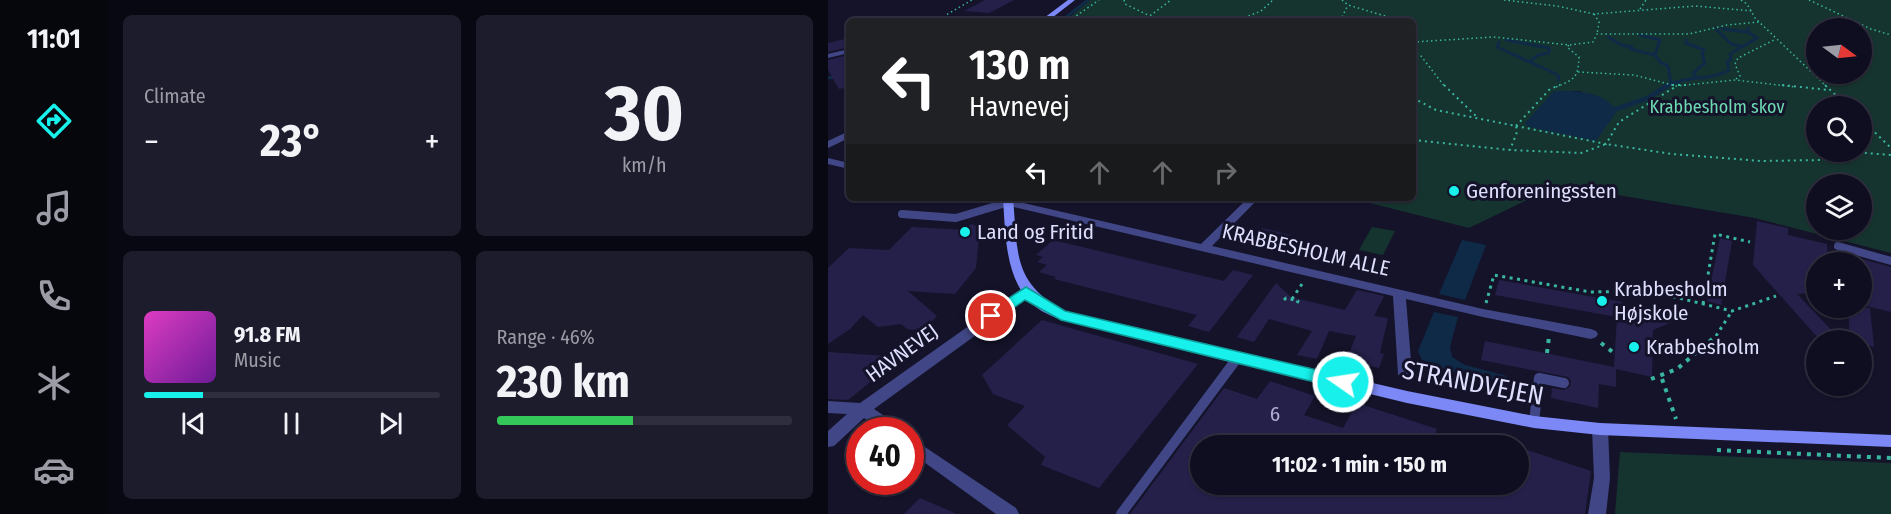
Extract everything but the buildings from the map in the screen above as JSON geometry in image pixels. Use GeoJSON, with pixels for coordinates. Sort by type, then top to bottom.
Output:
{"type":"FeatureCollection","features":[{"type":"Feature","properties":{"kind":"street"},"geometry":{"type":"LineString","coordinates":[[1048,18],[1072,0]]}},
{"type":"Feature","properties":{"kind":"street"},"geometry":{"type":"LineString","coordinates":[[828,56],[846,52]]}},
{"type":"Feature","properties":{"kind":"street"},"geometry":{"type":"LineString","coordinates":[[828,145],[846,136]]}},
{"type":"Feature","properties":{"kind":"street"},"geometry":{"type":"LineString","coordinates":[[828,161],[846,165]]}},
{"type":"Feature","properties":{"kind":"street"},"geometry":{"type":"LineString","coordinates":[[1009,201],[1016,271],[1026,292]]}},
{"type":"Feature","properties":{"kind":"street","name":"KRABBESHOLM ALLE"},"geometry":{"type":"LineString","coordinates":[[1013,201],[1483,313],[1590,334]]}},
{"type":"Feature","properties":{"kind":"street","name":"KRABBESHOLM ALLE"},"geometry":{"type":"LineString","coordinates":[[1204,247],[1251,201]]}},
{"type":"Feature","properties":{"kind":"street","name":"STRANDVEJEN"},"geometry":{"type":"LineString","coordinates":[[1026,292],[1034,300],[1061,315],[1407,397],[1534,422],[1600,429],[1891,441]]}},
{"type":"Feature","properties":{"kind":"street","name":"HAVNEVEJ"},"geometry":{"type":"LineString","coordinates":[[828,441],[863,409],[1026,292]]}},
{"type":"Feature","properties":{"kind":"street","name":"KRABBESHOLM ALLE"},"geometry":{"type":"LineString","coordinates":[[1399,293],[1405,374]]}},
{"type":"Feature","properties":{"kind":"street","name":"HAVNEVEJ"},"geometry":{"type":"LineString","coordinates":[[828,407],[863,409],[874,417]]}},
{"type":"Feature","properties":{"kind":"street"},"geometry":{"type":"LineString","coordinates":[[1597,514],[1602,478],[1600,429]]}},
{"type":"Feature","properties":{"kind":"street"},"geometry":{"type":"LineString","coordinates":[[924,453],[1010,514]]}},
{"type":"Feature","properties":{"kind":"lane"},"geometry":{"type":"LineString","coordinates":[[902,214],[956,218],[1006,201]]}},
{"type":"Feature","properties":{"kind":"lane"},"geometry":{"type":"LineString","coordinates":[[1838,246],[1891,261]]}},
{"type":"Feature","properties":{"kind":"lane"},"geometry":{"type":"LineString","coordinates":[[1121,514],[1238,357]]}},
{"type":"Feature","properties":{"kind":"lane"},"geometry":{"type":"LineString","coordinates":[[1534,422],[1539,378],[1564,382]]}},
{"type":"Feature","properties":{"kind":"path"},"geometry":{"type":"LineString","coordinates":[[944,18],[972,0]]}},
{"type":"Feature","properties":{"kind":"path"},"geometry":{"type":"LineString","coordinates":[[1072,18],[1099,0]]}},
{"type":"Feature","properties":{"kind":"path"},"geometry":{"type":"LineString","coordinates":[[1124,0],[1125,4],[1148,15]]}},
{"type":"Feature","properties":{"kind":"path"},"geometry":{"type":"LineString","coordinates":[[1146,18],[1171,0]]}},
{"type":"Feature","properties":{"kind":"path"},"geometry":{"type":"LineString","coordinates":[[1245,18],[1267,8],[1273,0]]}},
{"type":"Feature","properties":{"kind":"path"},"geometry":{"type":"LineString","coordinates":[[1342,0],[1348,5],[1392,18]]}},
{"type":"Feature","properties":{"kind":"path"},"geometry":{"type":"LineString","coordinates":[[1504,0],[1557,6],[1594,14],[1619,14],[1640,9],[1695,6],[1753,11]]}},
{"type":"Feature","properties":{"kind":"path"},"geometry":{"type":"LineString","coordinates":[[1640,9],[1646,0]]}},
{"type":"Feature","properties":{"kind":"path"},"geometry":{"type":"LineString","coordinates":[[1741,0],[1753,11],[1759,22],[1836,96]]}},
{"type":"Feature","properties":{"kind":"path"},"geometry":{"type":"LineString","coordinates":[[1809,0],[1871,29],[1891,35]]}},
{"type":"Feature","properties":{"kind":"path"},"geometry":{"type":"LineString","coordinates":[[1342,18],[1348,5]]}},
{"type":"Feature","properties":{"kind":"path"},"geometry":{"type":"LineString","coordinates":[[1416,42],[1494,37],[1569,45],[1587,44],[1593,42],[1597,34],[1599,22],[1594,14]]}},
{"type":"Feature","properties":{"kind":"path"},"geometry":{"type":"LineString","coordinates":[[1597,34],[1689,34],[1727,25],[1759,22]]}},
{"type":"Feature","properties":{"kind":"path"},"geometry":{"type":"LineString","coordinates":[[1735,80],[1740,76],[1735,64],[1738,58],[1776,39]]}},
{"type":"Feature","properties":{"kind":"path"},"geometry":{"type":"LineString","coordinates":[[1516,126],[1550,89],[1572,80],[1578,72],[1579,57],[1567,47],[1569,45]]}},
{"type":"Feature","properties":{"kind":"path"},"geometry":{"type":"LineString","coordinates":[[1416,53],[1449,91],[1479,118]]}},
{"type":"Feature","properties":{"kind":"path"},"geometry":{"type":"LineString","coordinates":[[1578,72],[1634,75],[1674,86],[1735,80],[1829,90]]}},
{"type":"Feature","properties":{"kind":"path"},"geometry":{"type":"LineString","coordinates":[[1416,140],[1510,150],[1581,153],[1606,144],[1619,122],[1674,86]]}},
{"type":"Feature","properties":{"kind":"path"},"geometry":{"type":"LineString","coordinates":[[1416,100],[1436,110],[1606,144],[1672,154],[1761,161],[1822,160],[1853,152],[1891,155]]}},
{"type":"Feature","properties":{"kind":"path"},"geometry":{"type":"LineString","coordinates":[[1510,150],[1517,132],[1516,126]]}},
{"type":"Feature","properties":{"kind":"path"},"geometry":{"type":"LineString","coordinates":[[1872,130],[1891,148]]}},
{"type":"Feature","properties":{"kind":"path"},"geometry":{"type":"LineString","coordinates":[[1703,304],[1715,234],[1750,242]]}},
{"type":"Feature","properties":{"kind":"path"},"geometry":{"type":"LineString","coordinates":[[1483,313],[1494,275],[1590,292],[1650,291],[1732,311],[1776,296]]}},
{"type":"Feature","properties":{"kind":"path"},"geometry":{"type":"LineString","coordinates":[[1284,300],[1293,297],[1298,301],[1297,303]]}},
{"type":"Feature","properties":{"kind":"path"},"geometry":{"type":"LineString","coordinates":[[1651,380],[1662,378],[1719,334],[1732,311]]}},
{"type":"Feature","properties":{"kind":"path"},"geometry":{"type":"LineString","coordinates":[[1662,378],[1680,432]]}},
{"type":"Feature","properties":{"kind":"green space","name":"Krabbesholm skov"},"geometry":{"type":"Polygon","coordinates":[[[1090,0],[1891,0],[1891,253],[1840,240],[1872,240],[1872,174],[1806,174],[1806,231],[1755,218],[1558,185],[1469,228],[1362,201],[1416,201],[1416,18],[1069,18],[1090,0]],[[1554,91],[1528,127],[1582,91],[1554,91]]]}},
{"type":"Feature","properties":{"kind":"green space"},"geometry":{"type":"Polygon","coordinates":[[[1372,227],[1395,231],[1383,255],[1359,250],[1372,227]]]}},
{"type":"Feature","properties":{"kind":"green space"},"geometry":{"type":"Polygon","coordinates":[[[1620,452],[1891,463],[1891,514],[1615,514],[1620,452]]]}},
{"type":"Feature","properties":{"kind":"water"},"geometry":{"type":"Polygon","coordinates":[[[1554,91],[1597,95],[1617,111],[1596,141],[1528,127],[1525,123],[1554,91]]]}},
{"type":"Feature","properties":{"kind":"water"},"geometry":{"type":"Polygon","coordinates":[[[1462,240],[1486,245],[1465,300],[1439,294],[1462,240]]]}},
{"type":"Feature","properties":{"kind":"water"},"geometry":{"type":"Polygon","coordinates":[[[1434,312],[1458,317],[1450,347],[1452,357],[1465,365],[1507,376],[1505,386],[1436,367],[1422,360],[1418,351],[1434,312]]]}},
{"type":"Feature","properties":{"kind":"waterway"},"geometry":{"type":"LineString","coordinates":[[1065,18],[1088,0]]}},
{"type":"Feature","properties":{"kind":"waterway"},"geometry":{"type":"LineString","coordinates":[[1716,29],[1731,44],[1740,46]]}},
{"type":"Feature","properties":{"kind":"waterway"},"geometry":{"type":"LineString","coordinates":[[1722,29],[1748,32]]}},
{"type":"Feature","properties":{"kind":"waterway"},"geometry":{"type":"LineString","coordinates":[[1666,87],[1673,83],[1714,76],[1729,70],[1727,62],[1731,59],[1730,54],[1757,38],[1748,32]]}},
{"type":"Feature","properties":{"kind":"waterway"},"geometry":{"type":"LineString","coordinates":[[1640,35],[1660,40],[1655,55]]}},
{"type":"Feature","properties":{"kind":"waterway"},"geometry":{"type":"LineString","coordinates":[[1608,37],[1621,45],[1632,47],[1630,49],[1655,55]]}},
{"type":"Feature","properties":{"kind":"waterway"},"geometry":{"type":"LineString","coordinates":[[1506,40],[1549,48],[1549,53],[1538,55],[1530,61]]}},
{"type":"Feature","properties":{"kind":"waterway"},"geometry":{"type":"LineString","coordinates":[[1686,40],[1686,43],[1704,50],[1702,54],[1705,63],[1693,73],[1696,77]]}},
{"type":"Feature","properties":{"kind":"waterway"},"geometry":{"type":"LineString","coordinates":[[1499,42],[1497,47],[1556,74],[1559,77],[1558,80]]}},
{"type":"Feature","properties":{"kind":"waterway"},"geometry":{"type":"LineString","coordinates":[[1655,55],[1660,62],[1668,66],[1671,83]]}},
{"type":"Feature","properties":{"kind":"waterway"},"geometry":{"type":"LineString","coordinates":[[828,78],[846,75]]}},
{"type":"Feature","properties":{"kind":"waterway"},"geometry":{"type":"LineString","coordinates":[[1616,109],[1648,98],[1668,85]]}},
{"type":"Feature","properties":{"kind":"place","name":"Genforeningssten"},"geometry":{"type":"Point","coordinates":[1454,191]}},
{"type":"Feature","properties":{"kind":"place","name":"Land og Fritid"},"geometry":{"type":"Point","coordinates":[965,232]}},
{"type":"Feature","properties":{"kind":"place","name":"Krabbesholm Højskole"},"geometry":{"type":"Point","coordinates":[1602,301]}},
{"type":"Feature","properties":{"kind":"place","name":"Krabbesholm"},"geometry":{"type":"Point","coordinates":[1634,347]}},
{"type":"Feature","properties":{"kind":"route"},"geometry":{"type":"LineString","coordinates":[[991,316],[1026,292],[1047,309],[1061,315],[1343,382]]}}]}
